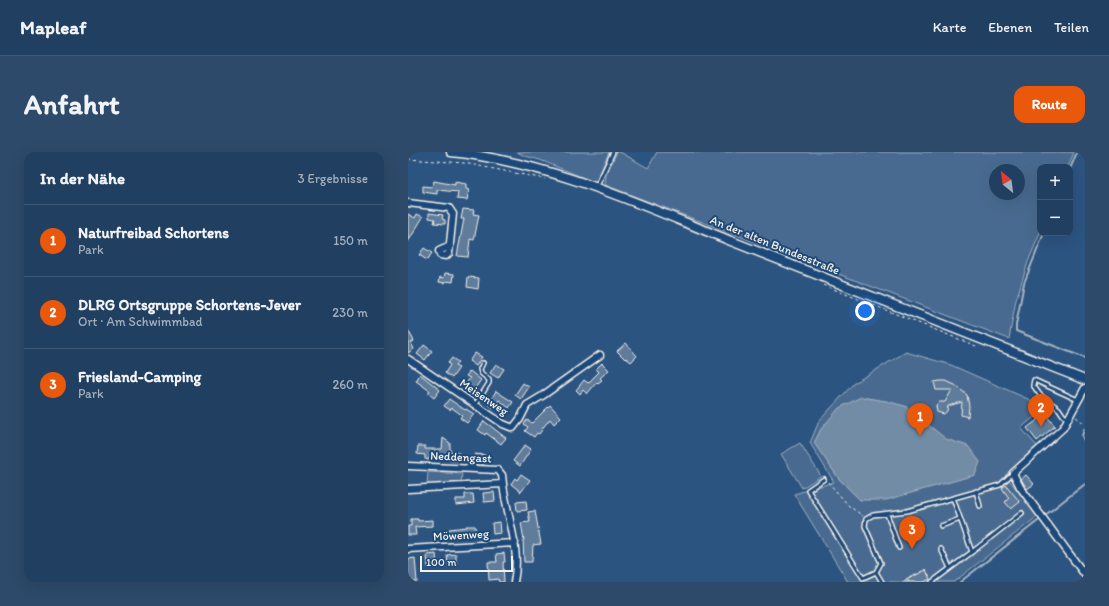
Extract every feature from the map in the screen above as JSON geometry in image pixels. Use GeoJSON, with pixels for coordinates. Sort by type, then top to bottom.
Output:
{"type":"FeatureCollection","features":[{"type":"Feature","properties":{"kind":"street","name":"An der alten Bundesstraße"},"geometry":{"type":"LineString","coordinates":[[450,152],[470,154],[513,163],[597,188],[1085,380]]}},
{"type":"Feature","properties":{"kind":"street"},"geometry":{"type":"LineString","coordinates":[[408,203],[449,208],[454,214],[450,246]]}},
{"type":"Feature","properties":{"kind":"street","name":"Meisenweg"},"geometry":{"type":"LineString","coordinates":[[408,359],[475,406],[512,428],[520,419],[528,405],[600,355]]}},
{"type":"Feature","properties":{"kind":"street"},"geometry":{"type":"LineString","coordinates":[[1085,388],[1063,428],[1014,472],[1020,487],[1085,575]]}},
{"type":"Feature","properties":{"kind":"street","name":"Neddengast"},"geometry":{"type":"LineString","coordinates":[[408,466],[498,470],[502,474],[502,484]]}},
{"type":"Feature","properties":{"kind":"street"},"geometry":{"type":"LineString","coordinates":[[408,489],[502,484],[515,543],[516,557],[514,582]]}},
{"type":"Feature","properties":{"kind":"street","name":"Möwenweg"},"geometry":{"type":"LineString","coordinates":[[408,549],[515,543]]}},
{"type":"Feature","properties":{"kind":"lane"},"geometry":{"type":"LineString","coordinates":[[597,188],[613,152]]}},
{"type":"Feature","properties":{"kind":"lane"},"geometry":{"type":"LineString","coordinates":[[475,406],[489,383],[489,380],[480,373],[483,363]]}},
{"type":"Feature","properties":{"kind":"lane"},"geometry":{"type":"LineString","coordinates":[[1070,416],[1062,415],[1059,409],[1040,395],[1033,385],[1034,380],[1078,400]]}},
{"type":"Feature","properties":{"kind":"lane"},"geometry":{"type":"LineString","coordinates":[[824,479],[808,490],[863,578],[876,572],[882,563],[864,526],[866,519],[873,515],[908,511],[1000,485],[1014,472]]}},
{"type":"Feature","properties":{"kind":"lane"},"geometry":{"type":"LineString","coordinates":[[976,492],[980,506]]}},
{"type":"Feature","properties":{"kind":"lane"},"geometry":{"type":"LineString","coordinates":[[953,498],[972,552]]}},
{"type":"Feature","properties":{"kind":"lane"},"geometry":{"type":"LineString","coordinates":[[932,581],[1022,513]]}},
{"type":"Feature","properties":{"kind":"lane"},"geometry":{"type":"LineString","coordinates":[[887,514],[900,548]]}},
{"type":"Feature","properties":{"kind":"lane"},"geometry":{"type":"LineString","coordinates":[[941,526],[960,519]]}},
{"type":"Feature","properties":{"kind":"lane"},"geometry":{"type":"LineString","coordinates":[[941,549],[950,568]]}},
{"type":"Feature","properties":{"kind":"lane"},"geometry":{"type":"LineString","coordinates":[[876,572],[882,582]]}},
{"type":"Feature","properties":{"kind":"path"},"geometry":{"type":"LineString","coordinates":[[408,159],[464,163],[549,180]]}},
{"type":"Feature","properties":{"kind":"path"},"geometry":{"type":"LineString","coordinates":[[823,285],[976,346]]}},
{"type":"Feature","properties":{"kind":"path"},"geometry":{"type":"LineString","coordinates":[[1070,416],[1085,424]]}},
{"type":"Feature","properties":{"kind":"path"},"geometry":{"type":"LineString","coordinates":[[824,479],[825,478],[849,506],[866,519]]}},
{"type":"Feature","properties":{"kind":"path"},"geometry":{"type":"LineString","coordinates":[[909,582],[907,579],[926,569],[932,581]]}},
{"type":"Feature","properties":{"kind":"shaded area"},"geometry":{"type":"Polygon","coordinates":[[[517,152],[609,152],[598,178],[594,182],[517,152]]]}},
{"type":"Feature","properties":{"kind":"shaded area"},"geometry":{"type":"Polygon","coordinates":[[[617,152],[620,152],[648,168],[657,152],[1074,152],[1069,164],[1037,164],[1037,236],[1039,236],[1028,262],[1016,300],[1009,339],[605,185],[606,175],[617,152]]]}},
{"type":"Feature","properties":{"kind":"shaded area"},"geometry":{"type":"Polygon","coordinates":[[[906,352],[951,365],[1046,407],[1021,428],[1037,446],[1005,475],[1038,516],[954,582],[848,582],[794,494],[834,482],[810,443],[819,421],[854,383],[906,352]]]}},
{"type":"Feature","properties":{"kind":"shaded area"},"geometry":{"type":"Polygon","coordinates":[[[861,397],[905,406],[946,439],[968,446],[980,462],[975,475],[886,500],[860,500],[839,479],[814,443],[821,429],[839,408],[861,397]]]}},
{"type":"Feature","properties":{"kind":"shaded area"},"geometry":{"type":"Polygon","coordinates":[[[800,443],[821,476],[802,488],[781,454],[800,443]]]}},
{"type":"Feature","properties":{"kind":"shaded area"},"geometry":{"type":"Polygon","coordinates":[[[428,472],[462,474],[461,483],[427,485],[428,472]]]}},
{"type":"Feature","properties":{"kind":"building"},"geometry":{"type":"Polygon","coordinates":[[[434,181],[455,185],[455,182],[466,184],[466,189],[469,190],[467,200],[457,199],[458,192],[437,190],[437,194],[423,192],[423,186],[432,187],[434,181]]]}},
{"type":"Feature","properties":{"kind":"building"},"geometry":{"type":"Polygon","coordinates":[[[463,209],[474,210],[473,214],[479,215],[474,240],[470,239],[468,257],[457,256],[464,219],[461,219],[463,209]]]}},
{"type":"Feature","properties":{"kind":"building"},"geometry":{"type":"Polygon","coordinates":[[[429,213],[443,215],[442,219],[445,220],[445,224],[434,223],[435,219],[429,218],[429,213]]]}},
{"type":"Feature","properties":{"kind":"building"},"geometry":{"type":"Polygon","coordinates":[[[408,214],[415,218],[417,214],[423,217],[408,242],[408,214]]]}},
{"type":"Feature","properties":{"kind":"building"},"geometry":{"type":"Polygon","coordinates":[[[424,248],[432,253],[427,260],[419,255],[424,248]]]}},
{"type":"Feature","properties":{"kind":"building"},"geometry":{"type":"Polygon","coordinates":[[[445,273],[454,274],[453,282],[439,282],[440,277],[444,278],[445,273]]]}},
{"type":"Feature","properties":{"kind":"building"},"geometry":{"type":"Polygon","coordinates":[[[468,277],[479,278],[478,289],[467,287],[468,277]]]}},
{"type":"Feature","properties":{"kind":"building"},"geometry":{"type":"Polygon","coordinates":[[[408,330],[414,341],[411,343],[414,349],[408,353],[408,330]]]}},
{"type":"Feature","properties":{"kind":"building"},"geometry":{"type":"Polygon","coordinates":[[[626,343],[637,356],[631,362],[626,358],[625,359],[617,351],[626,343]]]}},
{"type":"Feature","properties":{"kind":"building"},"geometry":{"type":"Polygon","coordinates":[[[424,345],[432,351],[425,360],[417,354],[424,345]]]}},
{"type":"Feature","properties":{"kind":"building"},"geometry":{"type":"Polygon","coordinates":[[[475,353],[482,357],[476,366],[469,361],[475,353]]]}},
{"type":"Feature","properties":{"kind":"building"},"geometry":{"type":"Polygon","coordinates":[[[452,358],[458,362],[455,366],[459,368],[452,378],[445,373],[450,365],[448,363],[452,358]]]}},
{"type":"Feature","properties":{"kind":"building"},"geometry":{"type":"Polygon","coordinates":[[[602,363],[609,370],[600,378],[602,380],[598,383],[597,382],[587,394],[583,390],[580,394],[576,390],[584,380],[588,383],[599,372],[596,369],[602,363]]]}},
{"type":"Feature","properties":{"kind":"building"},"geometry":{"type":"Polygon","coordinates":[[[496,364],[504,369],[498,378],[490,373],[496,364]]]}},
{"type":"Feature","properties":{"kind":"building"},"geometry":{"type":"Polygon","coordinates":[[[470,371],[481,380],[473,391],[465,385],[470,378],[466,376],[470,371]]]}},
{"type":"Feature","properties":{"kind":"building"},"geometry":{"type":"Polygon","coordinates":[[[420,374],[440,390],[434,398],[428,393],[430,391],[416,381],[420,374]]]}},
{"type":"Feature","properties":{"kind":"building"},"geometry":{"type":"Polygon","coordinates":[[[946,381],[955,385],[967,395],[969,406],[968,417],[961,415],[962,402],[948,406],[947,411],[944,414],[937,412],[936,405],[940,402],[945,402],[952,390],[936,390],[934,382],[946,381]]]}},
{"type":"Feature","properties":{"kind":"building"},"geometry":{"type":"Polygon","coordinates":[[[523,383],[529,387],[521,399],[515,395],[523,383]]]}},
{"type":"Feature","properties":{"kind":"building"},"geometry":{"type":"Polygon","coordinates":[[[496,391],[513,402],[509,408],[499,400],[494,408],[488,404],[496,391]]]}},
{"type":"Feature","properties":{"kind":"building"},"geometry":{"type":"Polygon","coordinates":[[[449,399],[465,410],[466,409],[474,414],[467,423],[460,418],[462,415],[452,408],[450,410],[444,406],[449,399]]]}},
{"type":"Feature","properties":{"kind":"building"},"geometry":{"type":"Polygon","coordinates":[[[550,405],[561,417],[554,424],[550,419],[539,434],[537,433],[534,437],[525,431],[528,427],[524,424],[527,420],[532,423],[550,405]]]}},
{"type":"Feature","properties":{"kind":"building"},"geometry":{"type":"Polygon","coordinates":[[[1045,414],[1055,426],[1037,441],[1027,428],[1045,414]]]}},
{"type":"Feature","properties":{"kind":"building"},"geometry":{"type":"Polygon","coordinates":[[[484,421],[506,438],[501,444],[486,433],[485,435],[478,430],[484,421]]]}},
{"type":"Feature","properties":{"kind":"building"},"geometry":{"type":"Polygon","coordinates":[[[443,438],[450,443],[450,452],[459,453],[458,461],[451,461],[451,459],[429,458],[429,460],[425,459],[425,455],[417,454],[418,446],[425,446],[425,449],[442,449],[443,438]]]}},
{"type":"Feature","properties":{"kind":"building"},"geometry":{"type":"Polygon","coordinates":[[[525,445],[531,449],[520,466],[513,461],[525,445]]]}},
{"type":"Feature","properties":{"kind":"building"},"geometry":{"type":"Polygon","coordinates":[[[475,454],[485,455],[485,464],[475,463],[475,454]]]}},
{"type":"Feature","properties":{"kind":"building"},"geometry":{"type":"Polygon","coordinates":[[[521,474],[530,480],[521,492],[511,484],[515,478],[517,480],[521,474]]]}},
{"type":"Feature","properties":{"kind":"building"},"geometry":{"type":"Polygon","coordinates":[[[1026,475],[1034,484],[1027,489],[1021,479],[1026,475]]]}},
{"type":"Feature","properties":{"kind":"building"},"geometry":{"type":"Polygon","coordinates":[[[1006,485],[1020,502],[1011,509],[1005,502],[1009,498],[1002,488],[1006,485]]]}},
{"type":"Feature","properties":{"kind":"building"},"geometry":{"type":"Polygon","coordinates":[[[494,492],[495,501],[484,502],[483,493],[494,492]]]}},
{"type":"Feature","properties":{"kind":"building"},"geometry":{"type":"Polygon","coordinates":[[[465,494],[473,494],[474,503],[456,505],[456,499],[465,499],[465,494]]]}},
{"type":"Feature","properties":{"kind":"building"},"geometry":{"type":"Polygon","coordinates":[[[526,501],[527,510],[517,511],[516,502],[526,501]]]}},
{"type":"Feature","properties":{"kind":"building"},"geometry":{"type":"Polygon","coordinates":[[[535,511],[541,544],[533,545],[532,562],[524,562],[524,540],[521,523],[530,522],[528,512],[535,511]]]}},
{"type":"Feature","properties":{"kind":"building"},"geometry":{"type":"Polygon","coordinates":[[[411,519],[418,519],[418,521],[433,520],[433,526],[415,527],[416,535],[408,535],[408,526],[411,526],[411,519]]]}},
{"type":"Feature","properties":{"kind":"building"},"geometry":{"type":"Polygon","coordinates":[[[500,522],[501,533],[493,534],[492,523],[500,522]]]}},
{"type":"Feature","properties":{"kind":"building"},"geometry":{"type":"Polygon","coordinates":[[[466,526],[475,526],[476,536],[449,537],[449,529],[467,527],[466,526]]]}},
{"type":"Feature","properties":{"kind":"building"},"geometry":{"type":"Polygon","coordinates":[[[504,553],[504,582],[499,582],[498,579],[489,580],[488,562],[497,562],[496,554],[504,553]]]}},
{"type":"Feature","properties":{"kind":"building"},"geometry":{"type":"Polygon","coordinates":[[[436,554],[437,567],[428,568],[427,555],[436,554]]]}},
{"type":"Feature","properties":{"kind":"building"},"geometry":{"type":"Polygon","coordinates":[[[456,554],[456,564],[448,564],[447,555],[456,554]]]}},
{"type":"Feature","properties":{"kind":"building"},"geometry":{"type":"Polygon","coordinates":[[[415,558],[417,582],[408,582],[408,559],[415,558]]]}},
{"type":"Feature","properties":{"kind":"building"},"geometry":{"type":"Polygon","coordinates":[[[926,570],[930,579],[924,582],[902,582],[926,570]]]}},
{"type":"Feature","properties":{"kind":"waterway"},"geometry":{"type":"LineString","coordinates":[[1072,164],[1077,152]]}},
{"type":"Feature","properties":{"kind":"waterway"},"geometry":{"type":"LineString","coordinates":[[1043,236],[1024,283],[1016,331],[1085,358]]}},
{"type":"Feature","properties":{"kind":"waterway"},"geometry":{"type":"LineString","coordinates":[[1084,429],[1082,436],[1085,442]]}},
{"type":"Feature","properties":{"kind":"waterway"},"geometry":{"type":"LineString","coordinates":[[960,582],[1085,484]]}},
{"type":"Feature","properties":{"kind":"place","name":"DLRG Ortsgruppe Schortens-Jever"},"geometry":{"type":"Point","coordinates":[1041,427]}},
{"type":"Feature","properties":{"kind":"place","name":"Naturfreibad Schortens"},"geometry":{"type":"Point","coordinates":[920,436]}},
{"type":"Feature","properties":{"kind":"place","name":"Friesland-Camping"},"geometry":{"type":"Point","coordinates":[912,549]}}]}
